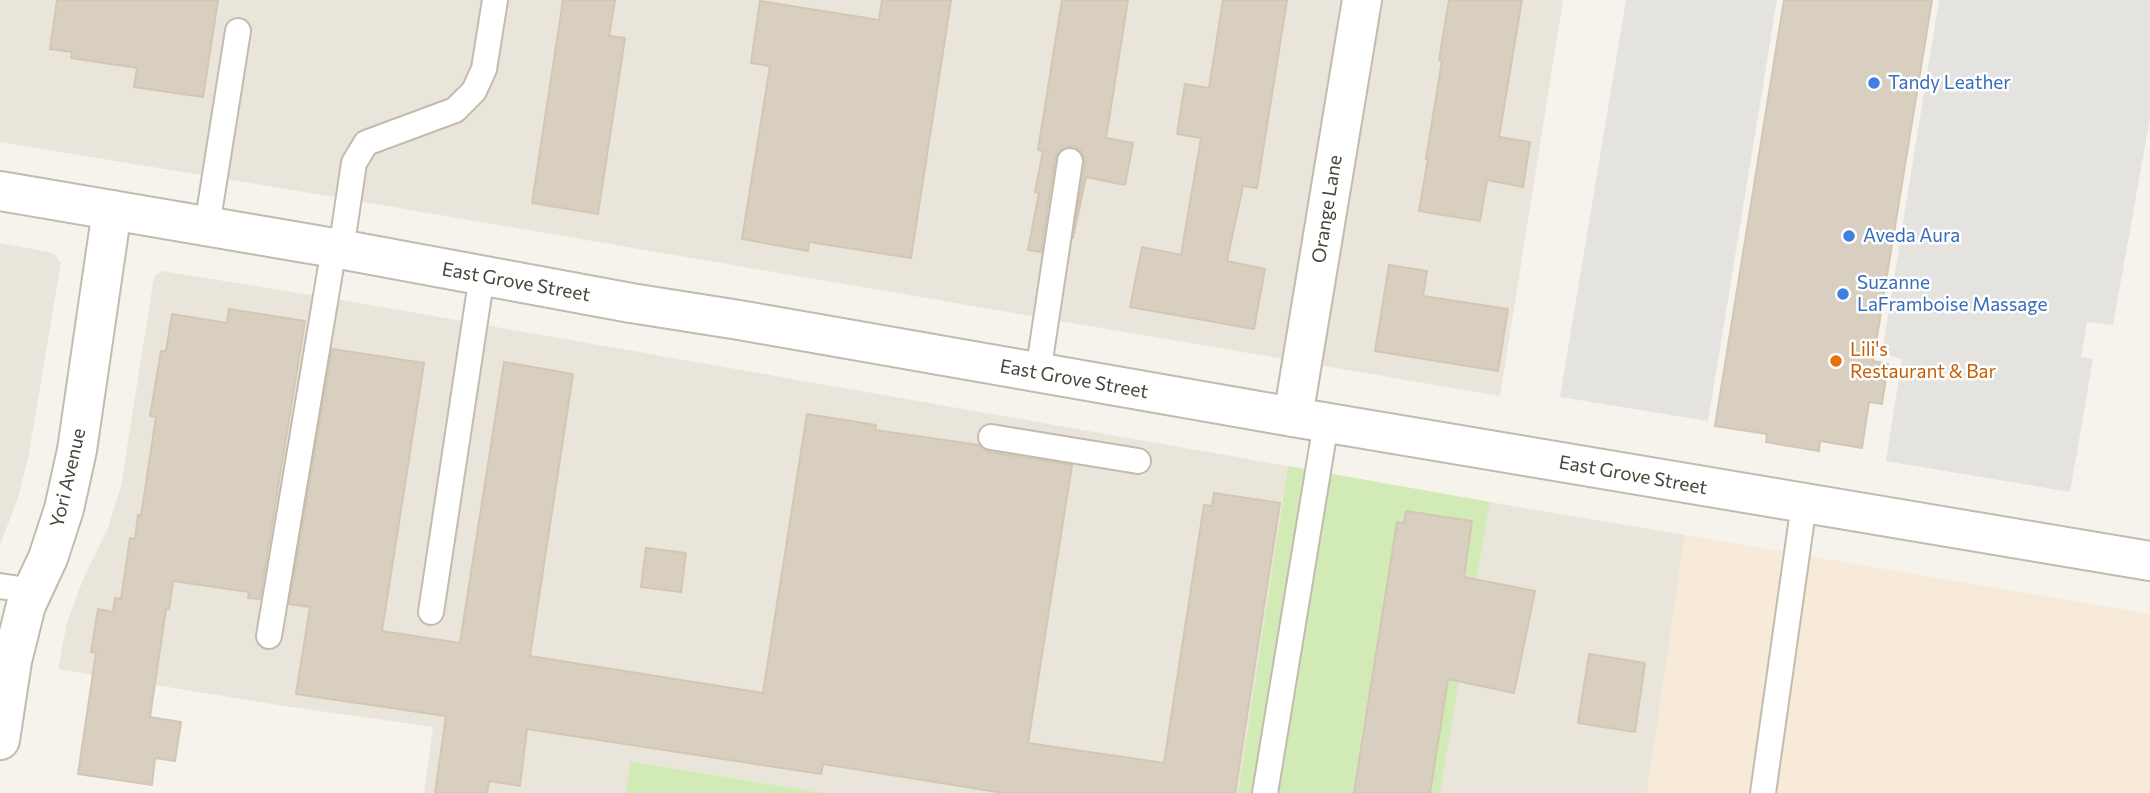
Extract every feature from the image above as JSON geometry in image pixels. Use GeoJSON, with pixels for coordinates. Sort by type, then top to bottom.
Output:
{"type":"FeatureCollection","features":[{"type":"Feature","properties":{"kind":"street","name":"Orange Lane"},"geometry":{"type":"LineString","coordinates":[[1310,420],[1362,0]]}},
{"type":"Feature","properties":{"kind":"street","name":"East Grove Street"},"geometry":{"type":"LineString","coordinates":[[0,191],[1310,420],[2150,561]]}},
{"type":"Feature","properties":{"kind":"street","name":"Yori Avenue"},"geometry":{"type":"LineString","coordinates":[[0,740],[12,661],[26,605],[17,588],[48,558],[64,509],[77,450],[113,210]]}},
{"type":"Feature","properties":{"kind":"lane"},"geometry":{"type":"LineString","coordinates":[[269,636],[354,163],[366,143],[455,110],[474,91],[484,69],[495,0]]}},
{"type":"Feature","properties":{"kind":"lane"},"geometry":{"type":"LineString","coordinates":[[207,226],[238,31]]}},
{"type":"Feature","properties":{"kind":"lane"},"geometry":{"type":"LineString","coordinates":[[1038,373],[1070,161]]}},
{"type":"Feature","properties":{"kind":"lane"},"geometry":{"type":"LineString","coordinates":[[431,611],[482,275]]}},
{"type":"Feature","properties":{"kind":"lane"},"geometry":{"type":"LineString","coordinates":[[1265,793],[1310,420]]}},
{"type":"Feature","properties":{"kind":"lane"},"geometry":{"type":"LineString","coordinates":[[991,437],[1138,461]]}},
{"type":"Feature","properties":{"kind":"lane"},"geometry":{"type":"LineString","coordinates":[[1763,793],[1804,504]]}},
{"type":"Feature","properties":{"kind":"shaded area"},"geometry":{"type":"Polygon","coordinates":[[[0,0],[1563,0],[1500,396],[0,142],[0,0]]]}},
{"type":"Feature","properties":{"kind":"shaded area"},"geometry":{"type":"Polygon","coordinates":[[[1626,0],[1777,0],[1708,421],[1560,397],[1626,0]]]}},
{"type":"Feature","properties":{"kind":"shaded area"},"geometry":{"type":"Polygon","coordinates":[[[1939,0],[2150,0],[2150,118],[2113,325],[2087,322],[2081,357],[2093,359],[2070,492],[1886,461],[1902,359],[1882,353],[1939,0]]]}},
{"type":"Feature","properties":{"kind":"shaded area"},"geometry":{"type":"Polygon","coordinates":[[[0,243],[54,253],[61,263],[28,458],[18,498],[0,545],[0,243]]]}},
{"type":"Feature","properties":{"kind":"shaded area"},"geometry":{"type":"Polygon","coordinates":[[[162,271],[348,301],[1288,466],[1238,793],[824,793],[631,761],[626,793],[424,793],[433,727],[58,669],[67,622],[84,577],[108,528],[121,486],[154,277],[162,271]]]}},
{"type":"Feature","properties":{"kind":"shaded area"},"geometry":{"type":"Polygon","coordinates":[[[1490,502],[1685,535],[1647,793],[1440,793],[1490,502]]]}},
{"type":"Feature","properties":{"kind":"shaded area"},"geometry":{"type":"Polygon","coordinates":[[[1685,535],[2150,614],[2150,793],[1647,793],[1685,535]]]}},
{"type":"Feature","properties":{"kind":"green space"},"geometry":{"type":"Polygon","coordinates":[[[1288,466],[1490,502],[1440,793],[1238,793],[1288,466]]]}},
{"type":"Feature","properties":{"kind":"green space"},"geometry":{"type":"Polygon","coordinates":[[[630,761],[824,793],[626,793],[630,761]]]}},
{"type":"Feature","properties":{"kind":"building"},"geometry":{"type":"Polygon","coordinates":[[[57,0],[218,0],[203,97],[134,87],[137,68],[71,58],[72,52],[50,49],[57,0]]]}},
{"type":"Feature","properties":{"kind":"building"},"geometry":{"type":"Polygon","coordinates":[[[563,0],[615,0],[609,36],[625,38],[598,214],[532,203],[563,0]]]}},
{"type":"Feature","properties":{"kind":"building"},"geometry":{"type":"Polygon","coordinates":[[[882,0],[951,0],[911,258],[809,242],[808,251],[742,239],[770,66],[751,63],[760,1],[879,20],[882,0]]]}},
{"type":"Feature","properties":{"kind":"building"},"geometry":{"type":"Polygon","coordinates":[[[1062,0],[1128,0],[1106,138],[1133,143],[1125,185],[1086,177],[1073,238],[1084,156],[1073,146],[1059,151],[1055,159],[1041,252],[1028,250],[1039,193],[1035,192],[1043,151],[1038,150],[1062,0]]]}},
{"type":"Feature","properties":{"kind":"building"},"geometry":{"type":"Polygon","coordinates":[[[1223,0],[1287,0],[1257,188],[1243,186],[1227,261],[1265,269],[1254,329],[1130,307],[1142,247],[1181,255],[1201,138],[1177,134],[1185,84],[1209,88],[1223,0]]]}},
{"type":"Feature","properties":{"kind":"building"},"geometry":{"type":"Polygon","coordinates":[[[1449,0],[1522,0],[1499,137],[1530,142],[1523,187],[1487,180],[1480,221],[1419,211],[1449,0]]]}},
{"type":"Feature","properties":{"kind":"building"},"geometry":{"type":"Polygon","coordinates":[[[1784,0],[1932,0],[1873,361],[1888,364],[1882,404],[1869,402],[1862,448],[1820,441],[1819,451],[1766,442],[1767,434],[1715,426],[1784,0]]]}},
{"type":"Feature","properties":{"kind":"building"},"geometry":{"type":"Polygon","coordinates":[[[1389,265],[1427,271],[1423,296],[1508,309],[1498,371],[1375,351],[1389,265]]]}},
{"type":"Feature","properties":{"kind":"building"},"geometry":{"type":"Polygon","coordinates":[[[229,309],[305,321],[260,599],[248,598],[249,592],[173,581],[169,609],[166,609],[150,717],[181,722],[175,761],[155,758],[152,785],[78,774],[96,653],[91,652],[98,609],[113,612],[115,598],[121,599],[130,538],[135,539],[138,515],[141,516],[156,417],[150,416],[161,351],[166,351],[172,314],[227,323],[229,309]]]}},
{"type":"Feature","properties":{"kind":"building"},"geometry":{"type":"Polygon","coordinates":[[[332,349],[424,363],[382,631],[460,643],[504,362],[573,374],[530,656],[763,693],[807,414],[876,425],[875,430],[979,445],[989,452],[1072,465],[1028,743],[1164,763],[1204,505],[1212,506],[1214,493],[1280,503],[1235,793],[1003,793],[823,764],[821,774],[527,729],[520,786],[489,781],[487,793],[435,793],[446,716],[296,694],[310,607],[289,604],[332,349]]]}},
{"type":"Feature","properties":{"kind":"building"},"geometry":{"type":"Polygon","coordinates":[[[1406,511],[1472,521],[1464,577],[1535,591],[1514,693],[1448,679],[1430,793],[1354,793],[1397,522],[1404,524],[1406,511]]]}},
{"type":"Feature","properties":{"kind":"building"},"geometry":{"type":"Polygon","coordinates":[[[646,548],[686,553],[681,592],[641,587],[646,548]]]}},
{"type":"Feature","properties":{"kind":"building"},"geometry":{"type":"Polygon","coordinates":[[[1589,654],[1645,663],[1635,732],[1578,723],[1589,654]]]}},
{"type":"Feature","properties":{"kind":"place","name":"Tandy Leather"},"geometry":{"type":"Point","coordinates":[1874,83]}},
{"type":"Feature","properties":{"kind":"place","name":"Aveda Aura"},"geometry":{"type":"Point","coordinates":[1849,236]}},
{"type":"Feature","properties":{"kind":"place","name":"Suzanne LaFramboise Massage"},"geometry":{"type":"Point","coordinates":[1843,294]}},
{"type":"Feature","properties":{"kind":"place","name":"Lili's Restaurant & Bar"},"geometry":{"type":"Point","coordinates":[1836,361]}}]}
